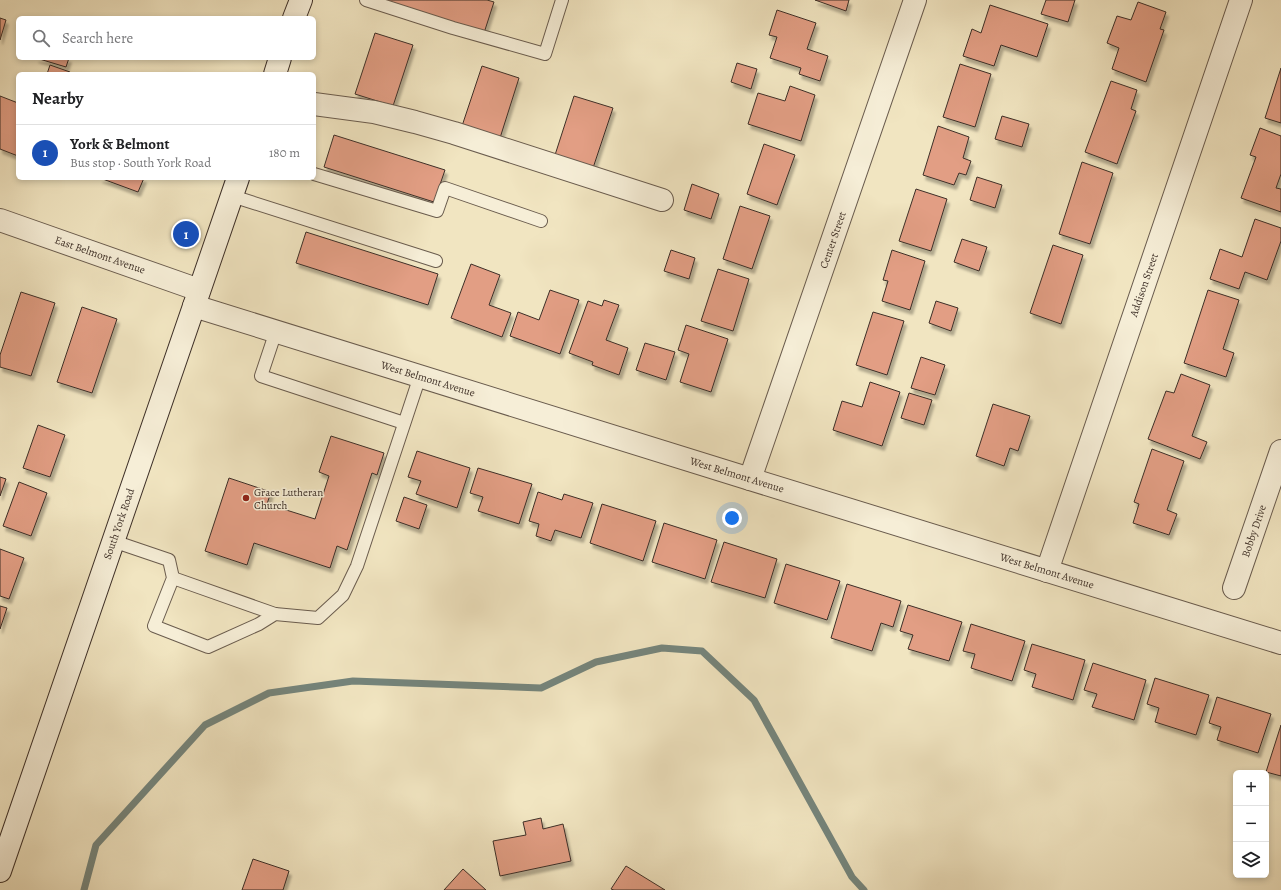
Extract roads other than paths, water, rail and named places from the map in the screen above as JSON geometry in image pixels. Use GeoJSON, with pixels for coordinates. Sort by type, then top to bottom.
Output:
{"type":"FeatureCollection","features":[{"type":"Feature","properties":{"kind":"street"},"geometry":{"type":"LineString","coordinates":[[295,16],[300,0]]}},
{"type":"Feature","properties":{"kind":"street","name":"Center Street"},"geometry":{"type":"LineString","coordinates":[[750,479],[915,0]]}},
{"type":"Feature","properties":{"kind":"street","name":"Addison Street"},"geometry":{"type":"LineString","coordinates":[[1047,571],[1241,0]]}},
{"type":"Feature","properties":{"kind":"street"},"geometry":{"type":"LineString","coordinates":[[276,72],[279,60]]}},
{"type":"Feature","properties":{"kind":"street"},"geometry":{"type":"LineString","coordinates":[[316,104],[374,112],[421,123],[662,200]]}},
{"type":"Feature","properties":{"kind":"street","name":"South York Road"},"geometry":{"type":"LineString","coordinates":[[0,871],[235,187]]}},
{"type":"Feature","properties":{"kind":"street","name":"East Belmont Avenue"},"geometry":{"type":"LineString","coordinates":[[0,220],[196,298]]}},
{"type":"Feature","properties":{"kind":"street","name":"West Belmont Avenue"},"geometry":{"type":"LineString","coordinates":[[196,298],[276,332],[1281,643]]}},
{"type":"Feature","properties":{"kind":"street","name":"Bobby Drive"},"geometry":{"type":"LineString","coordinates":[[1234,588],[1281,451]]}},
{"type":"Feature","properties":{"kind":"lane"},"geometry":{"type":"LineString","coordinates":[[366,0],[453,28],[545,54],[562,0]]}},
{"type":"Feature","properties":{"kind":"lane"},"geometry":{"type":"LineString","coordinates":[[316,175],[437,211],[445,188],[541,221]]}},
{"type":"Feature","properties":{"kind":"lane"},"geometry":{"type":"LineString","coordinates":[[235,187],[436,261]]}},
{"type":"Feature","properties":{"kind":"lane"},"geometry":{"type":"LineString","coordinates":[[276,332],[262,376],[404,423]]}},
{"type":"Feature","properties":{"kind":"lane"},"geometry":{"type":"LineString","coordinates":[[173,578],[275,614],[318,618],[343,595],[356,566],[420,376]]}},
{"type":"Feature","properties":{"kind":"lane"},"geometry":{"type":"LineString","coordinates":[[113,541],[169,560],[173,578],[154,626],[208,648],[259,624],[275,614]]}},
{"type":"Feature","properties":{"kind":"waterway"},"geometry":{"type":"LineString","coordinates":[[84,890],[96,845],[205,725],[269,693],[353,681],[541,688],[596,662],[662,648],[702,651],[754,700],[852,877],[864,890]]}},
{"type":"Feature","properties":{"kind":"place","name":"York & Belmont"},"geometry":{"type":"Point","coordinates":[186,234]}},
{"type":"Feature","properties":{"kind":"place","name":"Grace Lutheran Church"},"geometry":{"type":"Point","coordinates":[246,498]}}]}
